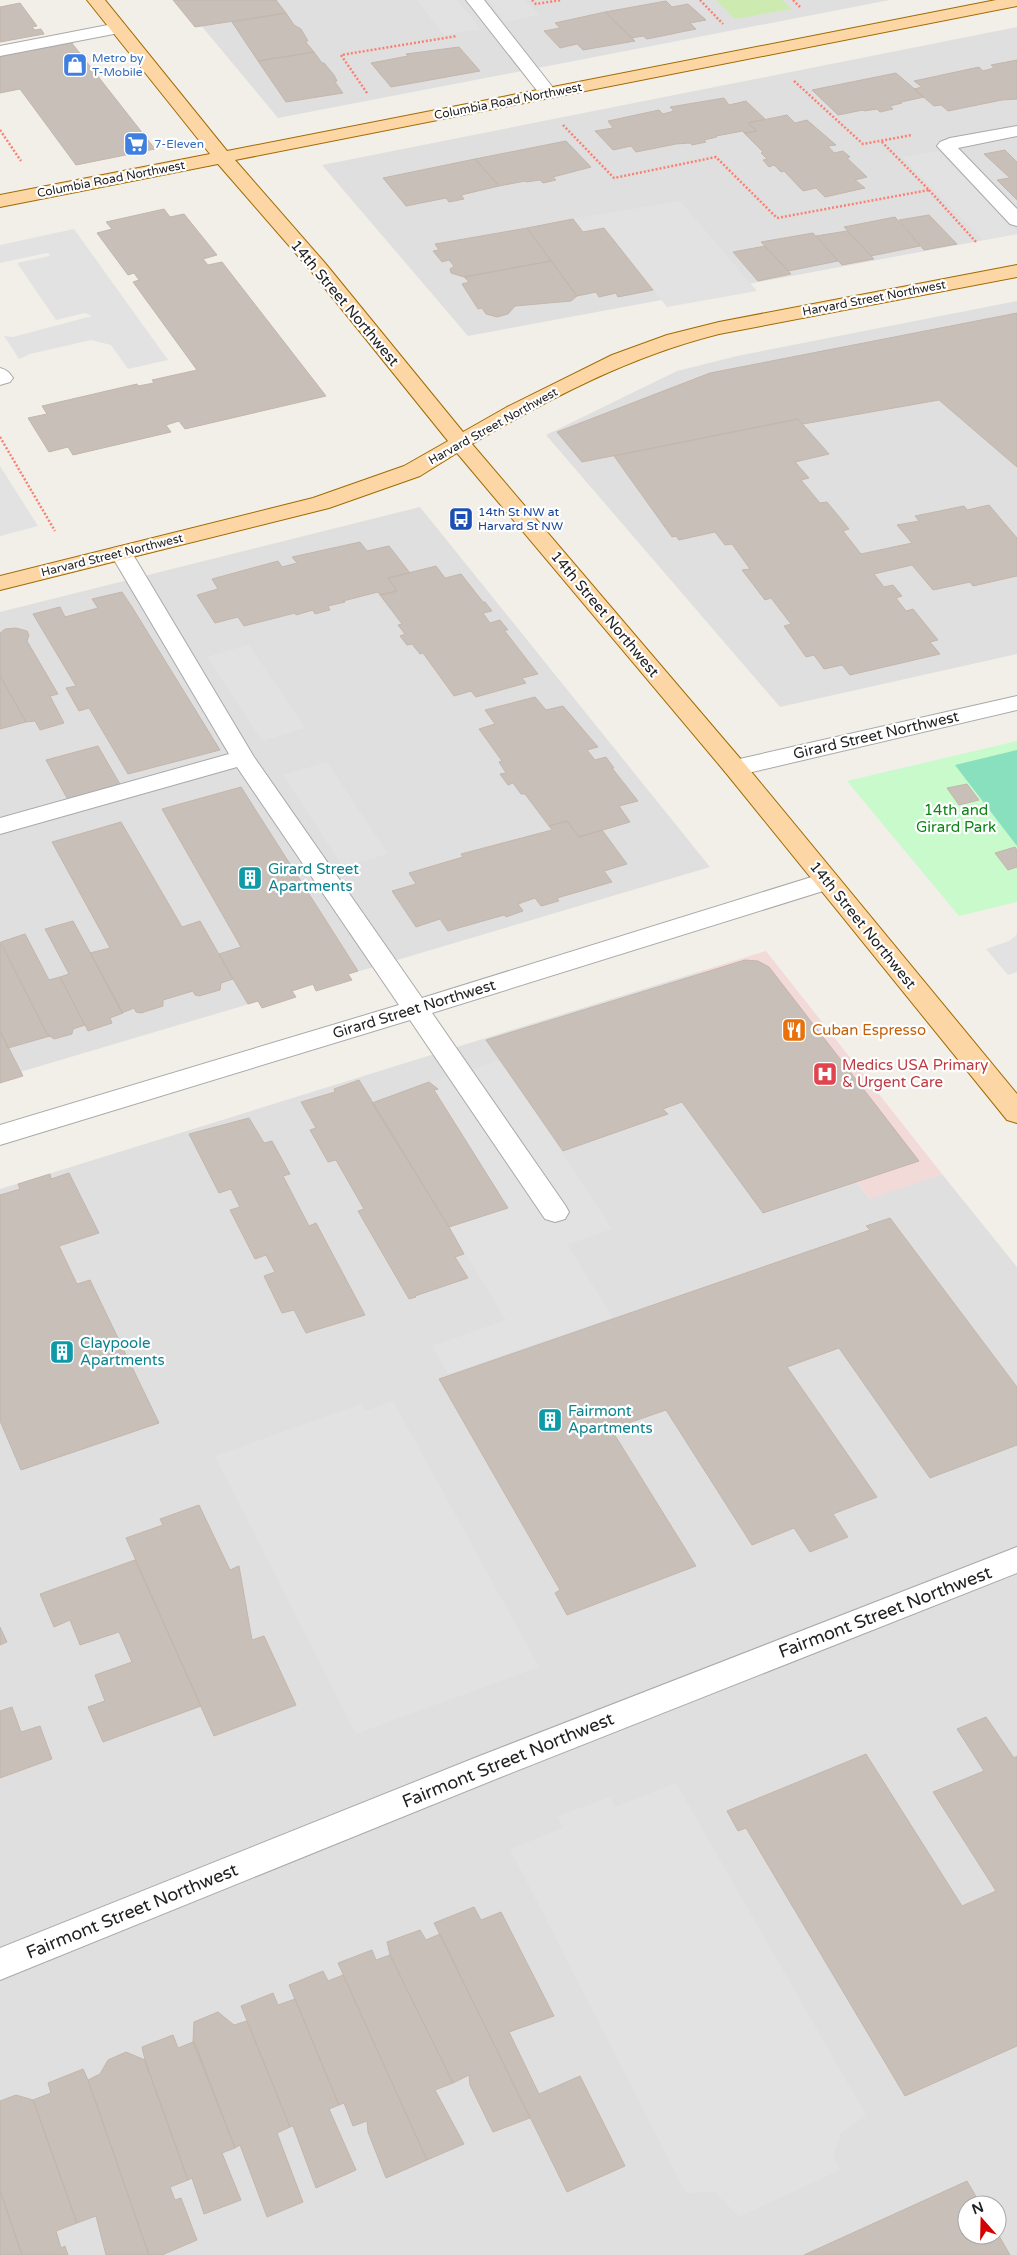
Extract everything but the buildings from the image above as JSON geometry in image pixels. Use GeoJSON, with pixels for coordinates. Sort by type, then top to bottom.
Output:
{"type":"FeatureCollection","features":[{"type":"Feature","properties":{"kind":"main road","name":"14th Street Northwest"},"geometry":{"type":"LineString","coordinates":[[96,0],[223,157],[324,275],[460,443],[735,768],[1017,1113]]}},
{"type":"Feature","properties":{"kind":"main road","name":"Columbia Road Northwest"},"geometry":{"type":"LineString","coordinates":[[0,201],[1017,2]]}},
{"type":"Feature","properties":{"kind":"main road","name":"Harvard Street Northwest"},"geometry":{"type":"LineString","coordinates":[[0,583],[321,503],[412,471],[514,411],[619,360],[674,339],[719,328],[1017,271]]}},
{"type":"Feature","properties":{"kind":"street"},"geometry":{"type":"LineString","coordinates":[[475,0],[548,93]]}},
{"type":"Feature","properties":{"kind":"street"},"geometry":{"type":"LineString","coordinates":[[0,51],[118,28]]}},
{"type":"Feature","properties":{"kind":"street"},"geometry":{"type":"LineString","coordinates":[[1017,131],[956,142],[946,146],[1017,220]]}},
{"type":"Feature","properties":{"kind":"street"},"geometry":{"type":"LineString","coordinates":[[0,374],[3,378],[0,379]]}},
{"type":"Feature","properties":{"kind":"street"},"geometry":{"type":"LineString","coordinates":[[121,553],[243,758],[556,1212]]}},
{"type":"Feature","properties":{"kind":"street","name":"Girard Street Northwest"},"geometry":{"type":"LineString","coordinates":[[735,768],[1017,702]]}},
{"type":"Feature","properties":{"kind":"street"},"geometry":{"type":"LineString","coordinates":[[0,826],[243,758]]}},
{"type":"Feature","properties":{"kind":"street","name":"Girard Street Northwest"},"geometry":{"type":"LineString","coordinates":[[0,1135],[417,1009],[827,881]]}},
{"type":"Feature","properties":{"kind":"street","name":"Fairmont Street Northwest"},"geometry":{"type":"LineString","coordinates":[[0,1964],[470,1774],[1017,1560]]}},
{"type":"Feature","properties":{"kind":"path"},"geometry":{"type":"LineString","coordinates":[[532,0],[536,4],[561,0]]}},
{"type":"Feature","properties":{"kind":"path"},"geometry":{"type":"LineString","coordinates":[[700,0],[727,28]]}},
{"type":"Feature","properties":{"kind":"path"},"geometry":{"type":"LineString","coordinates":[[369,96],[341,55],[498,29]]}},
{"type":"Feature","properties":{"kind":"path"},"geometry":{"type":"LineString","coordinates":[[793,80],[863,144],[920,133]]}},
{"type":"Feature","properties":{"kind":"path"},"geometry":{"type":"LineString","coordinates":[[557,119],[614,178],[716,157],[777,218],[929,190]]}},
{"type":"Feature","properties":{"kind":"path"},"geometry":{"type":"LineString","coordinates":[[0,130],[22,162]]}},
{"type":"Feature","properties":{"kind":"path"},"geometry":{"type":"LineString","coordinates":[[881,141],[929,190],[977,244]]}},
{"type":"Feature","properties":{"kind":"path"},"geometry":{"type":"LineString","coordinates":[[0,437],[74,564]]}},
{"type":"Feature","properties":{"kind":"shaded area"},"geometry":{"type":"Polygon","coordinates":[[[180,0],[890,0],[278,118],[180,0]]]}},
{"type":"Feature","properties":{"kind":"shaded area"},"geometry":{"type":"Polygon","coordinates":[[[417,0],[457,0],[482,31],[475,30],[444,35],[417,0]]]}},
{"type":"Feature","properties":{"kind":"shaded area"},"geometry":{"type":"Polygon","coordinates":[[[488,0],[525,0],[539,15],[505,22],[488,0]]]}},
{"type":"Feature","properties":{"kind":"shaded area"},"geometry":{"type":"Polygon","coordinates":[[[1017,27],[1017,234],[468,336],[322,165],[1017,27]]]}},
{"type":"Feature","properties":{"kind":"shaded area"},"geometry":{"type":"Polygon","coordinates":[[[938,151],[1017,231],[1017,234],[983,240],[902,157],[938,151]]]}},
{"type":"Feature","properties":{"kind":"shaded area"},"geometry":{"type":"Polygon","coordinates":[[[680,201],[757,291],[667,307],[604,228],[583,232],[573,219],[680,201]]]}},
{"type":"Feature","properties":{"kind":"shaded area"},"geometry":{"type":"Polygon","coordinates":[[[74,229],[168,360],[128,369],[111,345],[91,340],[30,354],[19,359],[4,336],[13,337],[92,316],[85,313],[56,320],[17,263],[49,256],[50,254],[47,253],[0,263],[0,245],[74,229]]]}},
{"type":"Feature","properties":{"kind":"shaded area"},"geometry":{"type":"Polygon","coordinates":[[[1017,301],[1017,654],[780,707],[546,435],[677,371],[737,356],[1017,301]]]}},
{"type":"Feature","properties":{"kind":"shaded area"},"geometry":{"type":"Polygon","coordinates":[[[0,466],[38,526],[0,536],[0,466]]]}},
{"type":"Feature","properties":{"kind":"shaded area"},"geometry":{"type":"Polygon","coordinates":[[[420,507],[710,867],[0,1078],[0,612],[420,507]]]}},
{"type":"Feature","properties":{"kind":"shaded area"},"geometry":{"type":"Polygon","coordinates":[[[249,645],[305,728],[262,741],[207,657],[249,645]]]}},
{"type":"Feature","properties":{"kind":"shaded area"},"geometry":{"type":"Polygon","coordinates":[[[327,762],[388,854],[343,867],[283,775],[327,762]]]}},
{"type":"Feature","properties":{"kind":"shaded area"},"geometry":{"type":"Polygon","coordinates":[[[1017,932],[1017,972],[1008,975],[986,949],[1009,941],[1016,936],[1017,932]]]}},
{"type":"Feature","properties":{"kind":"shaded area"},"geometry":{"type":"Polygon","coordinates":[[[766,951],[942,1174],[870,1199],[698,972],[766,951]]]}},
{"type":"Feature","properties":{"kind":"shaded area"},"geometry":{"type":"Polygon","coordinates":[[[698,972],[869,1198],[942,1174],[1017,1267],[1017,2255],[0,2255],[0,1189],[698,972]]]}},
{"type":"Feature","properties":{"kind":"shaded area"},"geometry":{"type":"Polygon","coordinates":[[[501,1060],[612,1229],[567,1245],[613,1317],[448,1374],[432,1346],[506,1320],[449,1227],[508,1207],[429,1082],[501,1060]]]}},
{"type":"Feature","properties":{"kind":"shaded area"},"geometry":{"type":"Polygon","coordinates":[[[393,1401],[539,1667],[356,1734],[215,1456],[361,1404],[365,1411],[393,1401]]]}},
{"type":"Feature","properties":{"kind":"shaded area"},"geometry":{"type":"Polygon","coordinates":[[[676,1783],[866,2115],[841,2133],[833,2156],[840,2170],[739,2217],[715,2192],[686,2193],[510,1849],[563,1828],[558,1816],[610,1797],[615,1807],[676,1783]]]}},
{"type":"Feature","properties":{"kind":"green space"},"geometry":{"type":"Polygon","coordinates":[[[716,0],[782,0],[792,9],[735,19],[716,0]]]}},
{"type":"Feature","properties":{"kind":"green space","name":"14th and Girard Park"},"geometry":{"type":"Polygon","coordinates":[[[1017,741],[1017,902],[959,916],[847,781],[1017,741]]]}},
{"type":"Feature","properties":{"kind":"green space"},"geometry":{"type":"Polygon","coordinates":[[[1017,750],[1017,846],[955,765],[1017,750]]]}},
{"type":"Feature","properties":{"kind":"place","name":"Metro by T-Mobile"},"geometry":{"type":"Point","coordinates":[75,65]}},
{"type":"Feature","properties":{"kind":"place","name":"7-Eleven"},"geometry":{"type":"Point","coordinates":[136,144]}},
{"type":"Feature","properties":{"kind":"place","name":"14th St NW at Harvard St NW"},"geometry":{"type":"Point","coordinates":[461,519]}},
{"type":"Feature","properties":{"kind":"place","name":"Girard Street Apartments"},"geometry":{"type":"Point","coordinates":[250,878]}},
{"type":"Feature","properties":{"kind":"place","name":"Cuban Espresso"},"geometry":{"type":"Point","coordinates":[794,1030]}},
{"type":"Feature","properties":{"kind":"place","name":"Medics USA Primary & Urgent Care"},"geometry":{"type":"Point","coordinates":[825,1074]}},
{"type":"Feature","properties":{"kind":"place","name":"Claypoole Apartments"},"geometry":{"type":"Point","coordinates":[62,1352]}},
{"type":"Feature","properties":{"kind":"place","name":"Fairmont Apartments"},"geometry":{"type":"Point","coordinates":[550,1420]}}]}
